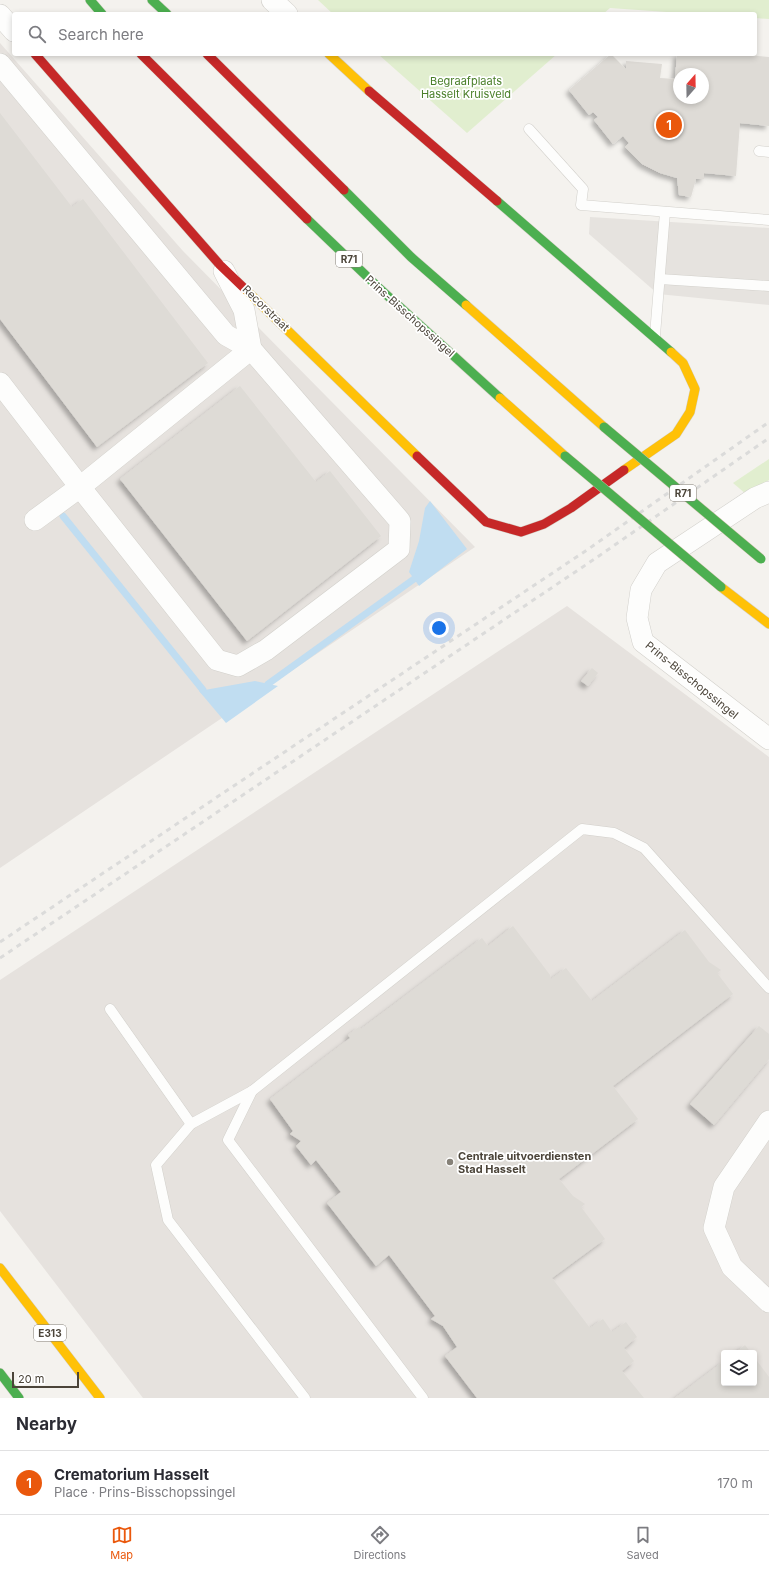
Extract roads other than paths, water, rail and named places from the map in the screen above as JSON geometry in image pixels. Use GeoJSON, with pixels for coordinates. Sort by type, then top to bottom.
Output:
{"type":"FeatureCollection","features":[{"type":"Feature","properties":{"kind":"main road"},"geometry":{"type":"LineString","coordinates":[[90,0],[100,12]]}},
{"type":"Feature","properties":{"kind":"main road"},"geometry":{"type":"LineString","coordinates":[[152,0],[165,12]]}},
{"type":"Feature","properties":{"kind":"main road","name":"Recorstraat"},"geometry":{"type":"LineString","coordinates":[[37,56],[220,265],[486,522],[521,532],[544,524],[571,508],[676,434],[690,412],[695,389],[683,364],[655,337]]}},
{"type":"Feature","properties":{"kind":"main road","name":"Prins-Bisschopssingel"},"geometry":{"type":"LineString","coordinates":[[142,56],[277,190],[379,288],[566,456],[721,587],[769,624]]}},
{"type":"Feature","properties":{"kind":"main road","name":"R71"},"geometry":{"type":"LineString","coordinates":[[209,56],[411,257],[604,427],[769,565]]}},
{"type":"Feature","properties":{"kind":"main road"},"geometry":{"type":"LineString","coordinates":[[331,56],[375,97],[655,337]]}},
{"type":"Feature","properties":{"kind":"main road","name":"E313"},"geometry":{"type":"LineString","coordinates":[[0,1268],[100,1398]]}},
{"type":"Feature","properties":{"kind":"main road"},"geometry":{"type":"LineString","coordinates":[[0,1372],[19,1398]]}},
{"type":"Feature","properties":{"kind":"street"},"geometry":{"type":"LineString","coordinates":[[272,0],[285,12]]}},
{"type":"Feature","properties":{"kind":"street"},"geometry":{"type":"LineString","coordinates":[[0,15],[12,29]]}},
{"type":"Feature","properties":{"kind":"street"},"geometry":{"type":"LineString","coordinates":[[0,64],[226,335],[251,349],[400,521],[399,549],[266,650],[238,666],[217,660],[0,383]]}},
{"type":"Feature","properties":{"kind":"street"},"geometry":{"type":"LineString","coordinates":[[220,265],[244,310],[251,349]]}},
{"type":"Feature","properties":{"kind":"street"},"geometry":{"type":"LineString","coordinates":[[34,520],[80,487],[251,349]]}},
{"type":"Feature","properties":{"kind":"street","name":"Prins-Bisschopssingel"},"geometry":{"type":"LineString","coordinates":[[769,492],[755,498],[657,563],[641,590],[637,618],[643,642],[769,739]]}},
{"type":"Feature","properties":{"kind":"street"},"geometry":{"type":"LineString","coordinates":[[769,1121],[724,1187],[714,1228],[732,1267],[769,1302]]}},
{"type":"Feature","properties":{"kind":"lane"},"geometry":{"type":"LineString","coordinates":[[529,129],[582,189],[581,206],[769,220]]}},
{"type":"Feature","properties":{"kind":"lane"},"geometry":{"type":"LineString","coordinates":[[655,337],[665,212]]}},
{"type":"Feature","properties":{"kind":"lane"},"geometry":{"type":"LineString","coordinates":[[660,279],[769,286]]}},
{"type":"Feature","properties":{"kind":"lane"},"geometry":{"type":"LineString","coordinates":[[305,1398],[168,1220],[156,1165],[191,1124],[252,1091],[582,829],[614,833],[644,848],[769,988]]}},
{"type":"Feature","properties":{"kind":"lane"},"geometry":{"type":"LineString","coordinates":[[110,1009],[191,1124]]}},
{"type":"Feature","properties":{"kind":"lane"},"geometry":{"type":"LineString","coordinates":[[252,1091],[228,1140],[423,1398]]}},
{"type":"Feature","properties":{"kind":"water"},"geometry":{"type":"Polygon","coordinates":[[[430,501],[467,549],[419,586],[409,572],[419,541],[425,508],[430,501]]]}},
{"type":"Feature","properties":{"kind":"water"},"geometry":{"type":"Polygon","coordinates":[[[255,681],[278,686],[226,723],[199,691],[255,681]]]}},
{"type":"Feature","properties":{"kind":"waterway"},"geometry":{"type":"LineString","coordinates":[[63,516],[203,690]]}},
{"type":"Feature","properties":{"kind":"waterway"},"geometry":{"type":"LineString","coordinates":[[268,684],[414,579]]}},
{"type":"Feature","properties":{"kind":"railway"},"geometry":{"type":"LineString","coordinates":[[0,942],[587,550],[769,422]]}},
{"type":"Feature","properties":{"kind":"railway"},"geometry":{"type":"LineString","coordinates":[[0,958],[596,558],[769,438]]}},
{"type":"Feature","properties":{"kind":"place","name":"Crematorium Hasselt"},"geometry":{"type":"Point","coordinates":[669,125]}},
{"type":"Feature","properties":{"kind":"place","name":"Centrale uitvoerdiensten Stad Hasselt"},"geometry":{"type":"Point","coordinates":[450,1162]}},
{"type":"Feature","properties":{"kind":"park label","name":"Begraafplaats Hasselt Kruisveld"},"geometry":{"type":"Point","coordinates":[466,87]}}]}
